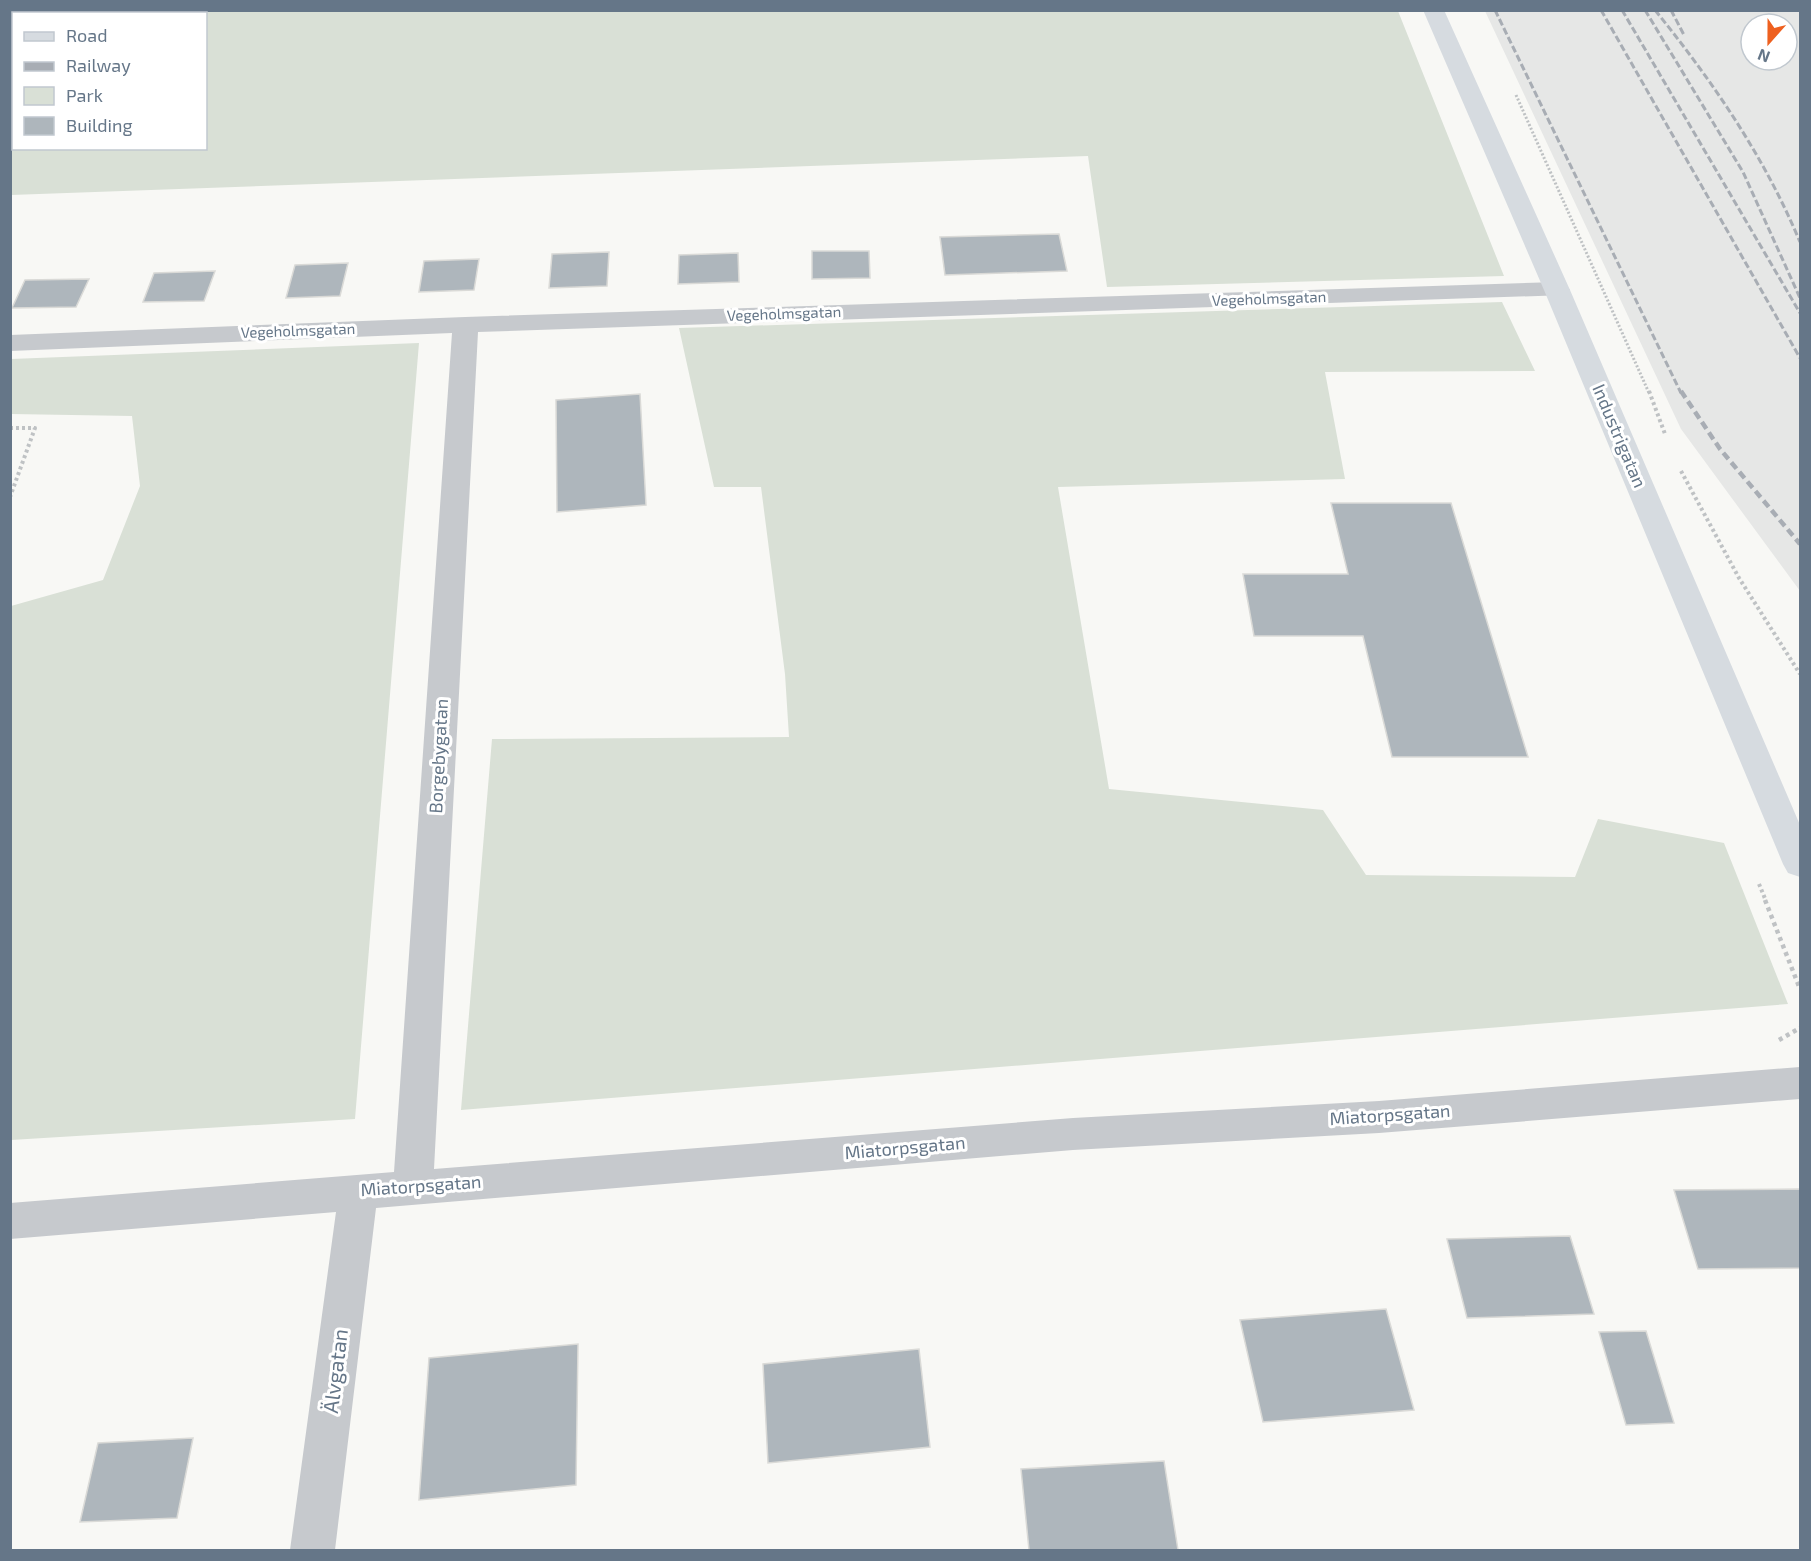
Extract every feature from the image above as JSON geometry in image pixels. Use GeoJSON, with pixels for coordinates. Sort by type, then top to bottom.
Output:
{"type":"FeatureCollection","features":[{"type":"Feature","properties":{"kind":"street","name":"Industrigatan"},"geometry":{"type":"LineString","coordinates":[[1433,10],[1557,290],[1800,864]]}},
{"type":"Feature","properties":{"kind":"street","name":"Vegeholmsgatan"},"geometry":{"type":"LineString","coordinates":[[10,343],[465,325],[1557,290]]}},
{"type":"Feature","properties":{"kind":"street","name":"Borgebygatan"},"geometry":{"type":"LineString","coordinates":[[413,1186],[465,325]]}},
{"type":"Feature","properties":{"kind":"street","name":"Miatorpsgatan"},"geometry":{"type":"LineString","coordinates":[[10,1221],[413,1186],[1073,1134],[1379,1117],[1800,1083]]}},
{"type":"Feature","properties":{"kind":"street","name":"Älvgatan"},"geometry":{"type":"LineString","coordinates":[[313,1551],[358,1191]]}},
{"type":"Feature","properties":{"kind":"path"},"geometry":{"type":"LineString","coordinates":[[1515,94],[1633,354],[1669,442]]}},
{"type":"Feature","properties":{"kind":"path"},"geometry":{"type":"LineString","coordinates":[[10,428],[35,428],[10,497]]}},
{"type":"Feature","properties":{"kind":"path"},"geometry":{"type":"LineString","coordinates":[[1677,464],[1739,578],[1800,674]]}},
{"type":"Feature","properties":{"kind":"shaded area"},"geometry":{"type":"Polygon","coordinates":[[[1485,11],[1800,11],[1800,591],[1681,429],[1485,11]]]}},
{"type":"Feature","properties":{"kind":"green space"},"geometry":{"type":"Polygon","coordinates":[[[10,11],[1398,11],[1504,276],[1107,287],[1088,156],[11,195],[10,11]]]}},
{"type":"Feature","properties":{"kind":"green space"},"geometry":{"type":"Polygon","coordinates":[[[1502,302],[1535,371],[1325,372],[1345,479],[1058,487],[1109,789],[1323,810],[1366,875],[1575,877],[1598,819],[1724,843],[1788,1004],[461,1110],[492,739],[789,737],[785,674],[761,487],[714,487],[679,328],[1502,302]]]}},
{"type":"Feature","properties":{"kind":"green space"},"geometry":{"type":"Polygon","coordinates":[[[419,343],[355,1119],[11,1140],[11,606],[103,580],[140,486],[132,416],[11,414],[11,359],[419,343]]]}},
{"type":"Feature","properties":{"kind":"building"},"geometry":{"type":"Polygon","coordinates":[[[1059,234],[1067,271],[945,275],[940,237],[1059,234]]]}},
{"type":"Feature","properties":{"kind":"building"},"geometry":{"type":"Polygon","coordinates":[[[812,251],[869,251],[870,278],[812,279],[812,251]]]}},
{"type":"Feature","properties":{"kind":"building"},"geometry":{"type":"Polygon","coordinates":[[[609,252],[607,286],[549,288],[552,254],[609,252]]]}},
{"type":"Feature","properties":{"kind":"building"},"geometry":{"type":"Polygon","coordinates":[[[738,253],[739,282],[678,284],[679,255],[738,253]]]}},
{"type":"Feature","properties":{"kind":"building"},"geometry":{"type":"Polygon","coordinates":[[[479,259],[474,290],[419,292],[424,261],[479,259]]]}},
{"type":"Feature","properties":{"kind":"building"},"geometry":{"type":"Polygon","coordinates":[[[348,263],[340,296],[286,298],[295,265],[348,263]]]}},
{"type":"Feature","properties":{"kind":"building"},"geometry":{"type":"Polygon","coordinates":[[[215,271],[204,301],[143,302],[154,273],[215,271]]]}},
{"type":"Feature","properties":{"kind":"building"},"geometry":{"type":"Polygon","coordinates":[[[89,279],[76,307],[12,308],[25,280],[89,279]]]}},
{"type":"Feature","properties":{"kind":"building"},"geometry":{"type":"Polygon","coordinates":[[[640,394],[646,505],[557,512],[556,400],[640,394]]]}},
{"type":"Feature","properties":{"kind":"building"},"geometry":{"type":"Polygon","coordinates":[[[1331,503],[1451,503],[1528,757],[1392,757],[1363,636],[1254,636],[1243,574],[1348,574],[1331,503]]]}},
{"type":"Feature","properties":{"kind":"building"},"geometry":{"type":"Polygon","coordinates":[[[1800,1189],[1800,1268],[1698,1269],[1674,1190],[1800,1189]]]}},
{"type":"Feature","properties":{"kind":"building"},"geometry":{"type":"Polygon","coordinates":[[[1570,1236],[1594,1314],[1467,1318],[1447,1239],[1570,1236]]]}},
{"type":"Feature","properties":{"kind":"building"},"geometry":{"type":"Polygon","coordinates":[[[1386,1309],[1414,1410],[1263,1422],[1240,1320],[1386,1309]]]}},
{"type":"Feature","properties":{"kind":"building"},"geometry":{"type":"Polygon","coordinates":[[[1646,1331],[1674,1423],[1626,1425],[1599,1332],[1646,1331]]]}},
{"type":"Feature","properties":{"kind":"building"},"geometry":{"type":"Polygon","coordinates":[[[578,1344],[576,1485],[419,1500],[429,1358],[578,1344]]]}},
{"type":"Feature","properties":{"kind":"building"},"geometry":{"type":"Polygon","coordinates":[[[919,1349],[930,1447],[768,1463],[763,1364],[919,1349]]]}},
{"type":"Feature","properties":{"kind":"building"},"geometry":{"type":"Polygon","coordinates":[[[193,1438],[177,1518],[80,1522],[98,1443],[193,1438]]]}},
{"type":"Feature","properties":{"kind":"building"},"geometry":{"type":"Polygon","coordinates":[[[1164,1461],[1178,1550],[1029,1550],[1021,1469],[1164,1461]]]}},
{"type":"Feature","properties":{"kind":"railway"},"geometry":{"type":"LineString","coordinates":[[1495,10],[1681,393]]}},
{"type":"Feature","properties":{"kind":"railway"},"geometry":{"type":"LineString","coordinates":[[1601,10],[1800,358]]}},
{"type":"Feature","properties":{"kind":"railway"},"geometry":{"type":"LineString","coordinates":[[1622,10],[1800,313]]}},
{"type":"Feature","properties":{"kind":"railway"},"geometry":{"type":"LineString","coordinates":[[1645,10],[1743,172],[1800,298]]}},
{"type":"Feature","properties":{"kind":"railway"},"geometry":{"type":"LineString","coordinates":[[1655,10],[1736,121],[1786,210],[1800,242]]}},
{"type":"Feature","properties":{"kind":"railway"},"geometry":{"type":"LineString","coordinates":[[1671,10],[1684,35]]}},
{"type":"Feature","properties":{"kind":"railway"},"geometry":{"type":"LineString","coordinates":[[1681,391],[1720,449],[1800,544]]}}]}
